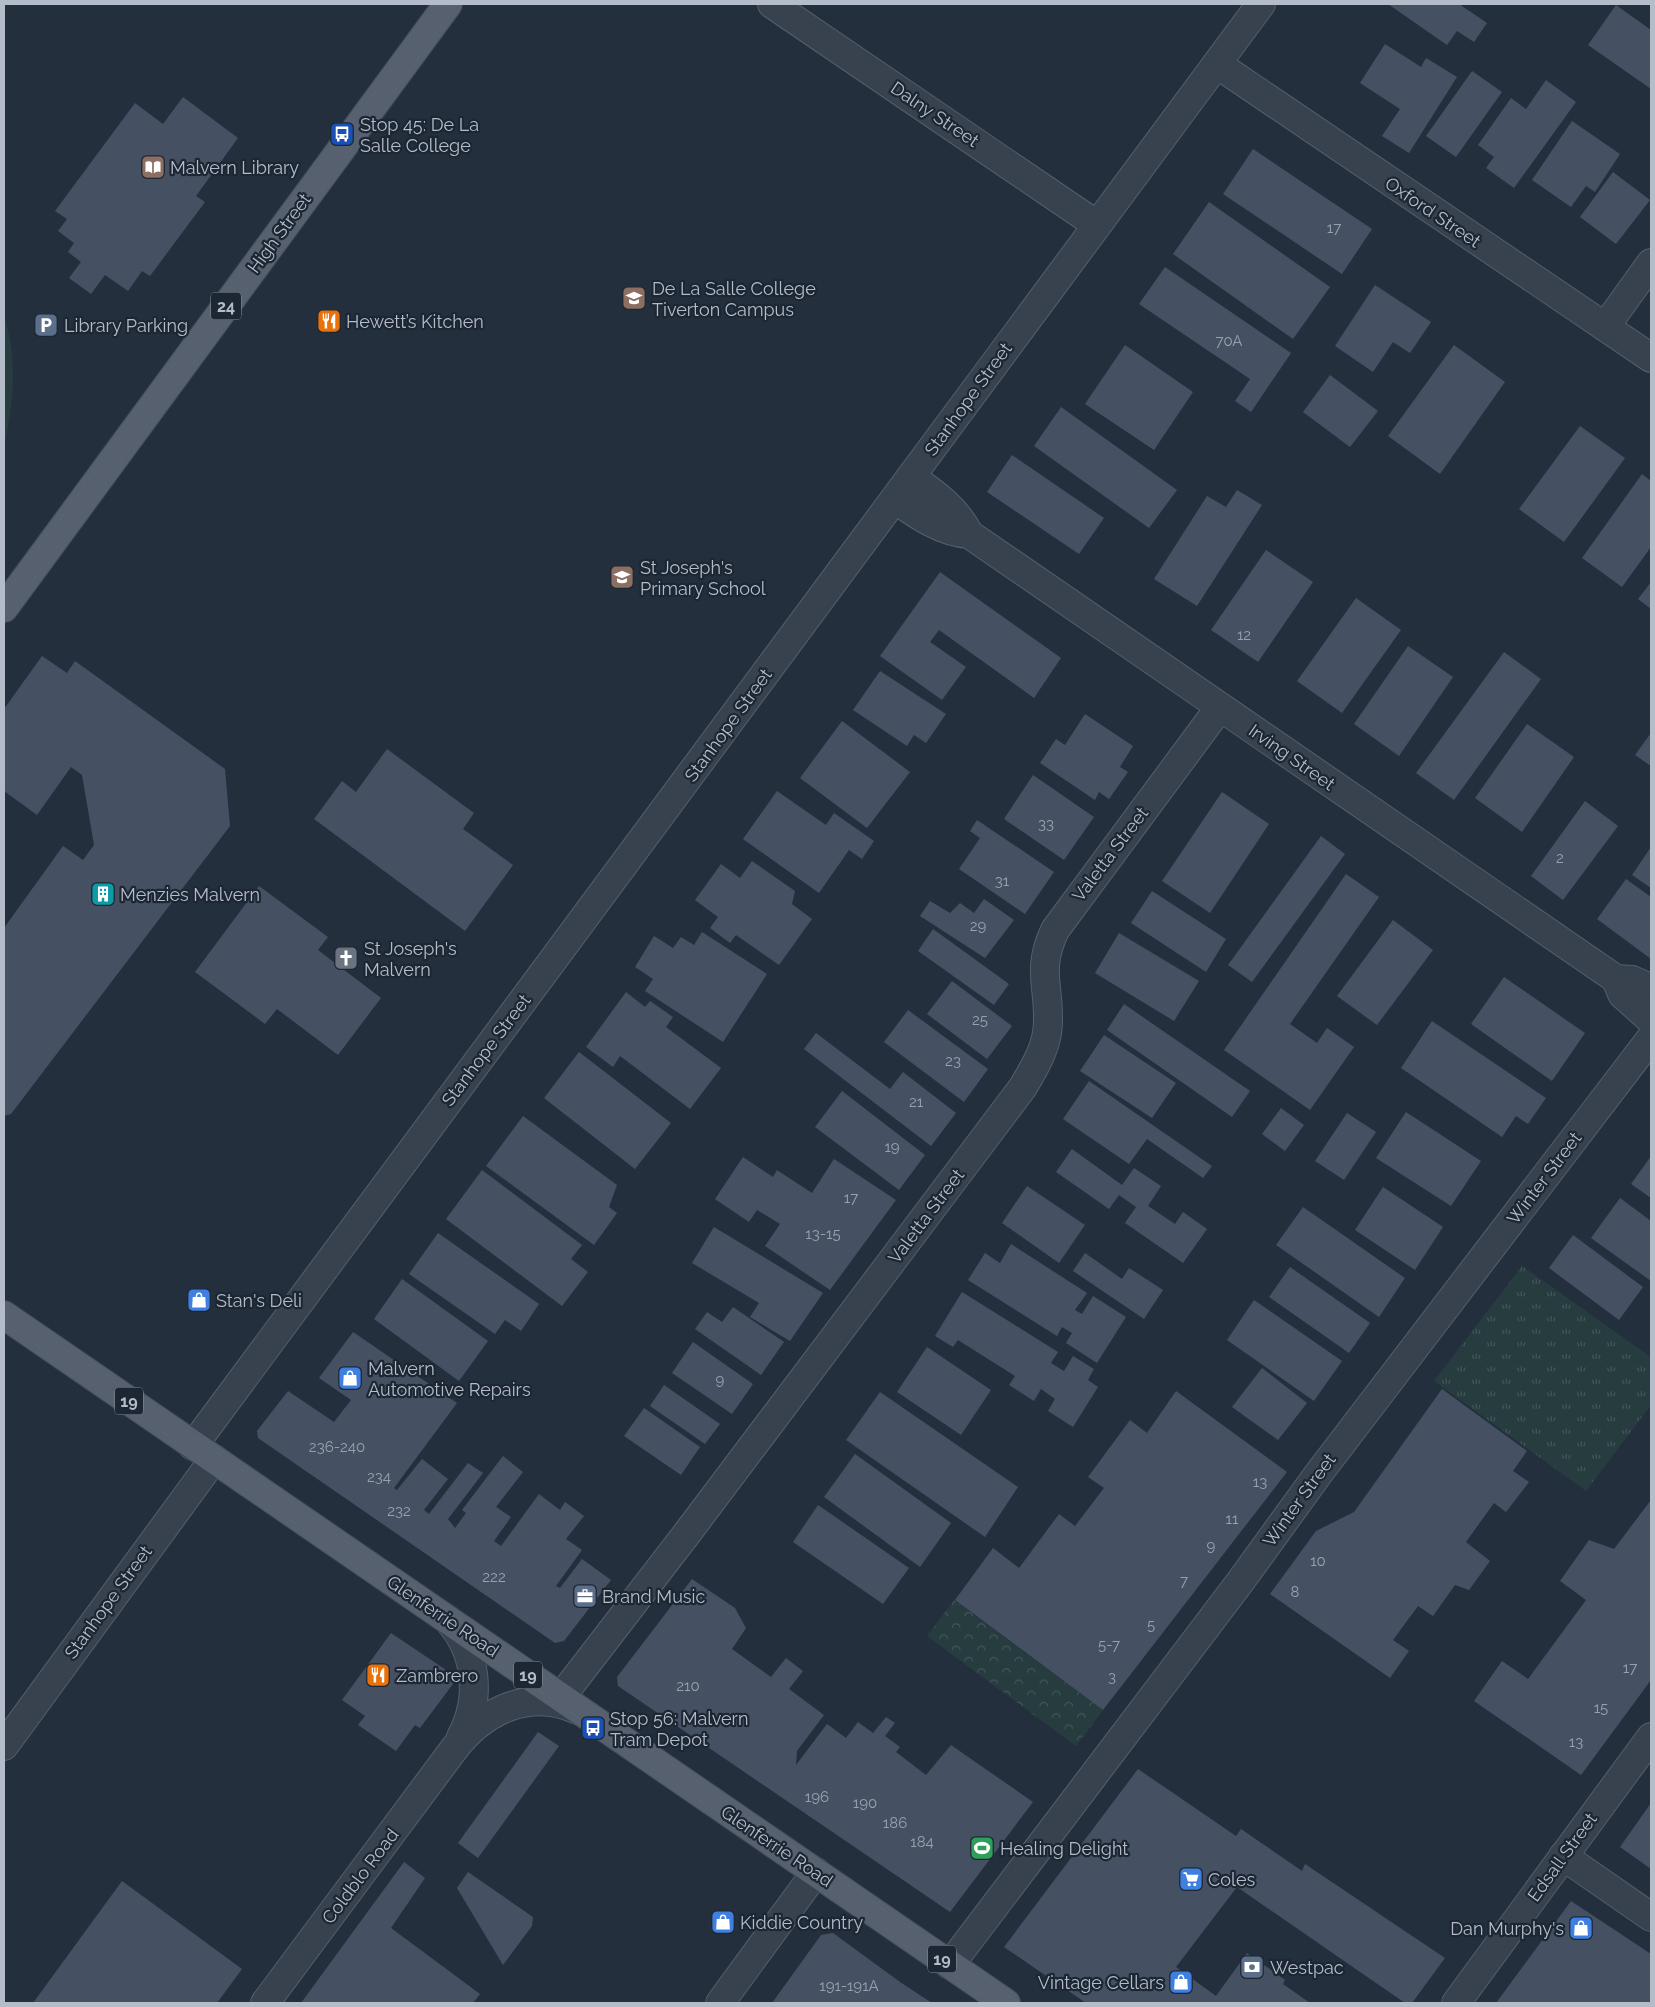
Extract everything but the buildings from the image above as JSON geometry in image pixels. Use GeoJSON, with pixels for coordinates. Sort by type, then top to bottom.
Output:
{"type":"FeatureCollection","features":[{"type":"Feature","properties":{"kind":"main road","name":"High Street"},"geometry":{"type":"LineString","coordinates":[[4,608],[442,6]]}},
{"type":"Feature","properties":{"kind":"main road","name":"Glenferrie Road"},"geometry":{"type":"LineString","coordinates":[[4,1315],[1006,2003]]}},
{"type":"Feature","properties":{"kind":"street","name":"Dalny Street"},"geometry":{"type":"LineString","coordinates":[[772,4],[1097,225]]}},
{"type":"Feature","properties":{"kind":"street","name":"Stanhope Street"},"geometry":{"type":"LineString","coordinates":[[4,1746],[204,1452],[911,477],[1261,4]]}},
{"type":"Feature","properties":{"kind":"street","name":"Oxford Street"},"geometry":{"type":"LineString","coordinates":[[1217,64],[1651,358]]}},
{"type":"Feature","properties":{"kind":"street"},"geometry":{"type":"LineString","coordinates":[[1605,327],[1651,263]]}},
{"type":"Feature","properties":{"kind":"street","name":"Irving Street"},"geometry":{"type":"LineString","coordinates":[[911,477],[932,491],[962,520],[969,534]]}},
{"type":"Feature","properties":{"kind":"street","name":"Irving Street"},"geometry":{"type":"LineString","coordinates":[[895,499],[916,514],[952,532],[969,534],[1616,979],[1632,980],[1651,988]]}},
{"type":"Feature","properties":{"kind":"street","name":"Valetta Street"},"geometry":{"type":"LineString","coordinates":[[560,1696],[688,1532],[1023,1086],[1038,1060],[1047,1034],[1048,1010],[1043,978],[1044,960],[1055,930],[1220,707]]}},
{"type":"Feature","properties":{"kind":"street","name":"Irving Street"},"geometry":{"type":"LineString","coordinates":[[1616,979],[1622,994],[1651,1020]]}},
{"type":"Feature","properties":{"kind":"street","name":"Winter Street"},"geometry":{"type":"LineString","coordinates":[[950,1965],[1234,1590],[1319,1473],[1651,1038]]}},
{"type":"Feature","properties":{"kind":"street","name":"Coldblo Road"},"geometry":{"type":"LineString","coordinates":[[448,1620],[466,1643],[474,1676],[474,1697],[470,1719],[454,1749]]}},
{"type":"Feature","properties":{"kind":"street","name":"Coldblo Road"},"geometry":{"type":"LineString","coordinates":[[265,2003],[454,1749],[478,1723],[518,1703],[540,1701],[561,1704],[585,1714]]}},
{"type":"Feature","properties":{"kind":"street","name":"Edsall Street"},"geometry":{"type":"LineString","coordinates":[[1456,2003],[1651,1737]]}},
{"type":"Feature","properties":{"kind":"street"},"geometry":{"type":"LineString","coordinates":[[1563,1856],[1651,1916]]}},
{"type":"Feature","properties":{"kind":"street"},"geometry":{"type":"LineString","coordinates":[[720,2003],[816,1872]]}},
{"type":"Feature","properties":{"kind":"green space"},"geometry":{"type":"Polygon","coordinates":[[[4,317],[11,349],[13,381],[4,445],[4,317]]]}},
{"type":"Feature","properties":{"kind":"green space"},"geometry":{"type":"Polygon","coordinates":[[[1522,1266],[1651,1357],[1651,1405],[1586,1491],[1434,1381],[1522,1266]]]}},
{"type":"Feature","properties":{"kind":"green space"},"geometry":{"type":"Polygon","coordinates":[[[954,1600],[1103,1710],[1076,1746],[927,1636],[954,1600]]]}},
{"type":"Feature","properties":{"kind":"tram line"},"geometry":{"type":"LineString","coordinates":[[4,595],[440,4]]}},
{"type":"Feature","properties":{"kind":"tram line"},"geometry":{"type":"LineString","coordinates":[[4,619],[458,4]]}},
{"type":"Feature","properties":{"kind":"tram line"},"geometry":{"type":"LineString","coordinates":[[4,1307],[1020,2003]]}},
{"type":"Feature","properties":{"kind":"tram line"},"geometry":{"type":"LineString","coordinates":[[4,1323],[994,2003]]}},
{"type":"Feature","properties":{"kind":"place","name":"Stop 45: De La Salle College"},"geometry":{"type":"Point","coordinates":[342,134]}},
{"type":"Feature","properties":{"kind":"place","name":"Malvern Library"},"geometry":{"type":"Point","coordinates":[153,167]}},
{"type":"Feature","properties":{"kind":"place","name":"De La Salle College Tiverton Campus"},"geometry":{"type":"Point","coordinates":[634,298]}},
{"type":"Feature","properties":{"kind":"place","name":"Hewett’s Kitchen"},"geometry":{"type":"Point","coordinates":[329,321]}},
{"type":"Feature","properties":{"kind":"place","name":"Library Parking"},"geometry":{"type":"Point","coordinates":[46,325]}},
{"type":"Feature","properties":{"kind":"place","name":"St Joseph's Primary School"},"geometry":{"type":"Point","coordinates":[622,577]}},
{"type":"Feature","properties":{"kind":"place","name":"Menzies Malvern"},"geometry":{"type":"Point","coordinates":[103,894]}},
{"type":"Feature","properties":{"kind":"place","name":"St Joseph's Malvern"},"geometry":{"type":"Point","coordinates":[346,958]}},
{"type":"Feature","properties":{"kind":"place","name":"Stan's Deli"},"geometry":{"type":"Point","coordinates":[199,1300]}},
{"type":"Feature","properties":{"kind":"place","name":"Malvern Automotive Repairs"},"geometry":{"type":"Point","coordinates":[350,1378]}},
{"type":"Feature","properties":{"kind":"place","name":"Brand Music"},"geometry":{"type":"Point","coordinates":[585,1596]}},
{"type":"Feature","properties":{"kind":"place","name":"Zambrero"},"geometry":{"type":"Point","coordinates":[378,1675]}},
{"type":"Feature","properties":{"kind":"place","name":"Stop 56: Malvern Tram Depot"},"geometry":{"type":"Point","coordinates":[593,1728]}},
{"type":"Feature","properties":{"kind":"place","name":"Healing Delight"},"geometry":{"type":"Point","coordinates":[982,1848]}},
{"type":"Feature","properties":{"kind":"place","name":"Coles"},"geometry":{"type":"Point","coordinates":[1191,1879]}},
{"type":"Feature","properties":{"kind":"place","name":"Kiddie Country"},"geometry":{"type":"Point","coordinates":[723,1922]}},
{"type":"Feature","properties":{"kind":"place","name":"Dan Murphy's"},"geometry":{"type":"Point","coordinates":[1581,1928]}},
{"type":"Feature","properties":{"kind":"place","name":"Westpac"},"geometry":{"type":"Point","coordinates":[1252,1967]}},
{"type":"Feature","properties":{"kind":"place","name":"Vintage Cellars"},"geometry":{"type":"Point","coordinates":[1181,1982]}}]}
